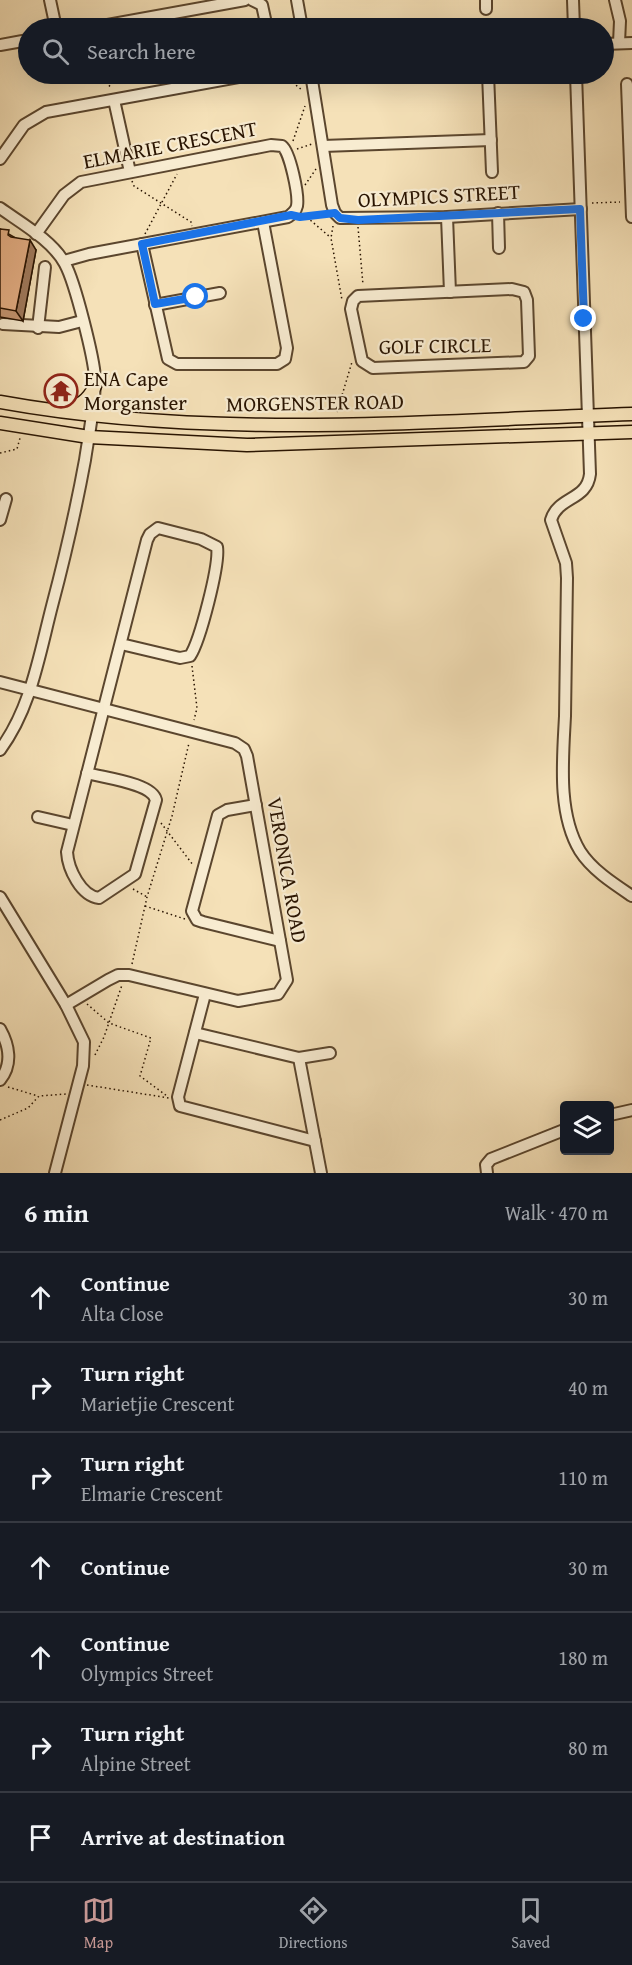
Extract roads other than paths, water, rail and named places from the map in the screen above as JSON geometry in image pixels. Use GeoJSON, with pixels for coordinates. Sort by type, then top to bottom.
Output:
{"type":"FeatureCollection","features":[{"type":"Feature","properties":{"kind":"main road"},"geometry":{"type":"LineString","coordinates":[[31,407],[76,405],[86,400],[95,386]]}},
{"type":"Feature","properties":{"kind":"main road","name":"MORGENSTER ROAD"},"geometry":{"type":"LineString","coordinates":[[0,402],[92,414],[259,426],[632,414]]}},
{"type":"Feature","properties":{"kind":"main road","name":"MORGENSTER ROAD"},"geometry":{"type":"LineString","coordinates":[[0,423],[89,437],[248,445],[632,432]]}},
{"type":"Feature","properties":{"kind":"street"},"geometry":{"type":"LineString","coordinates":[[51,0],[54,18]]}},
{"type":"Feature","properties":{"kind":"street"},"geometry":{"type":"LineString","coordinates":[[146,18],[245,0]]}},
{"type":"Feature","properties":{"kind":"street"},"geometry":{"type":"LineString","coordinates":[[252,0],[262,5],[265,18]]}},
{"type":"Feature","properties":{"kind":"street"},"geometry":{"type":"LineString","coordinates":[[297,0],[300,18]]}},
{"type":"Feature","properties":{"kind":"street"},"geometry":{"type":"LineString","coordinates":[[573,0],[574,18]]}},
{"type":"Feature","properties":{"kind":"street"},"geometry":{"type":"LineString","coordinates":[[615,0],[620,21],[619,43]]}},
{"type":"Feature","properties":{"kind":"street"},"geometry":{"type":"LineString","coordinates":[[0,45],[18,42]]}},
{"type":"Feature","properties":{"kind":"street"},"geometry":{"type":"LineString","coordinates":[[614,43],[632,43]]}},
{"type":"Feature","properties":{"kind":"street"},"geometry":{"type":"LineString","coordinates":[[0,159],[24,125],[40,114],[201,84]]}},
{"type":"Feature","properties":{"kind":"street","name":"OLYMPICS STREET"},"geometry":{"type":"LineString","coordinates":[[313,84],[338,216],[358,220],[580,209]]}},
{"type":"Feature","properties":{"kind":"street"},"geometry":{"type":"LineString","coordinates":[[488,84],[492,172]]}},
{"type":"Feature","properties":{"kind":"street"},"geometry":{"type":"LineString","coordinates":[[576,84],[590,474],[587,486],[579,495],[556,508],[551,523],[564,556],[567,578],[562,745],[565,788],[572,830],[582,853],[606,878],[632,896]]}},
{"type":"Feature","properties":{"kind":"street"},"geometry":{"type":"LineString","coordinates":[[627,84],[630,108],[632,217]]}},
{"type":"Feature","properties":{"kind":"street"},"geometry":{"type":"LineString","coordinates":[[114,100],[130,172]]}},
{"type":"Feature","properties":{"kind":"street"},"geometry":{"type":"LineString","coordinates":[[323,146],[490,140]]}},
{"type":"Feature","properties":{"kind":"street","name":"ELMARIE CRESCENT"},"geometry":{"type":"LineString","coordinates":[[36,234],[64,195],[75,185],[179,162],[277,145],[286,149],[297,206],[291,215],[263,222]]}},
{"type":"Feature","properties":{"kind":"street"},"geometry":{"type":"LineString","coordinates":[[0,208],[36,234],[64,261],[73,283],[93,364],[95,386],[81,494],[30,691],[18,723],[0,750]]}},
{"type":"Feature","properties":{"kind":"street"},"geometry":{"type":"LineString","coordinates":[[498,213],[499,249]]}},
{"type":"Feature","properties":{"kind":"street"},"geometry":{"type":"LineString","coordinates":[[447,217],[450,292]]}},
{"type":"Feature","properties":{"kind":"street"},"geometry":{"type":"LineString","coordinates":[[64,261],[144,243],[263,222],[287,356],[281,363],[197,365],[171,362],[165,354],[144,243]]}},
{"type":"Feature","properties":{"kind":"street"},"geometry":{"type":"LineString","coordinates":[[38,328],[45,267]]}},
{"type":"Feature","properties":{"kind":"street","name":"GOLF CIRCLE"},"geometry":{"type":"LineString","coordinates":[[512,290],[524,292],[528,307],[527,360],[522,363],[373,368],[363,363],[351,304],[356,297],[450,292],[512,290]]}},
{"type":"Feature","properties":{"kind":"street"},"geometry":{"type":"LineString","coordinates":[[155,304],[220,293]]}},
{"type":"Feature","properties":{"kind":"street"},"geometry":{"type":"LineString","coordinates":[[3,324],[38,328],[59,327],[82,321]]}},
{"type":"Feature","properties":{"kind":"street"},"geometry":{"type":"LineString","coordinates":[[0,520],[6,499]]}},
{"type":"Feature","properties":{"kind":"street"},"geometry":{"type":"LineString","coordinates":[[87,773],[149,789],[156,800],[139,866],[127,881],[103,897],[96,898],[89,895],[67,862],[73,825],[147,540],[150,534],[158,528],[201,538],[217,547],[217,561],[202,624],[194,648],[187,657],[121,644]]}},
{"type":"Feature","properties":{"kind":"street","name":"VERONICA ROAD"},"geometry":{"type":"LineString","coordinates":[[0,682],[235,743],[244,748],[256,805],[287,980],[278,994],[238,1001],[129,975],[118,975],[66,1005]]}},
{"type":"Feature","properties":{"kind":"street"},"geometry":{"type":"LineString","coordinates":[[256,805],[227,810],[218,814],[192,904],[194,915],[203,922],[280,941]]}},
{"type":"Feature","properties":{"kind":"street"},"geometry":{"type":"LineString","coordinates":[[38,817],[73,825]]}},
{"type":"Feature","properties":{"kind":"street"},"geometry":{"type":"LineString","coordinates":[[0,897],[66,1005],[84,1042],[84,1058],[55,1173]]}},
{"type":"Feature","properties":{"kind":"street"},"geometry":{"type":"LineString","coordinates":[[206,994],[178,1097],[180,1106],[315,1141]]}},
{"type":"Feature","properties":{"kind":"street"},"geometry":{"type":"LineString","coordinates":[[0,1029],[9,1049],[6,1071],[0,1080]]}},
{"type":"Feature","properties":{"kind":"street"},"geometry":{"type":"LineString","coordinates":[[195,1033],[299,1058],[330,1053]]}},
{"type":"Feature","properties":{"kind":"street"},"geometry":{"type":"LineString","coordinates":[[299,1058],[321,1173]]}},
{"type":"Feature","properties":{"kind":"street"},"geometry":{"type":"LineString","coordinates":[[614,1114],[632,1110]]}},
{"type":"Feature","properties":{"kind":"street"},"geometry":{"type":"LineString","coordinates":[[487,1173],[486,1165],[491,1159],[560,1132]]}},
{"type":"Feature","properties":{"kind":"place","name":"ENA Cape Morganster"},"geometry":{"type":"Point","coordinates":[61,391]}}]}
